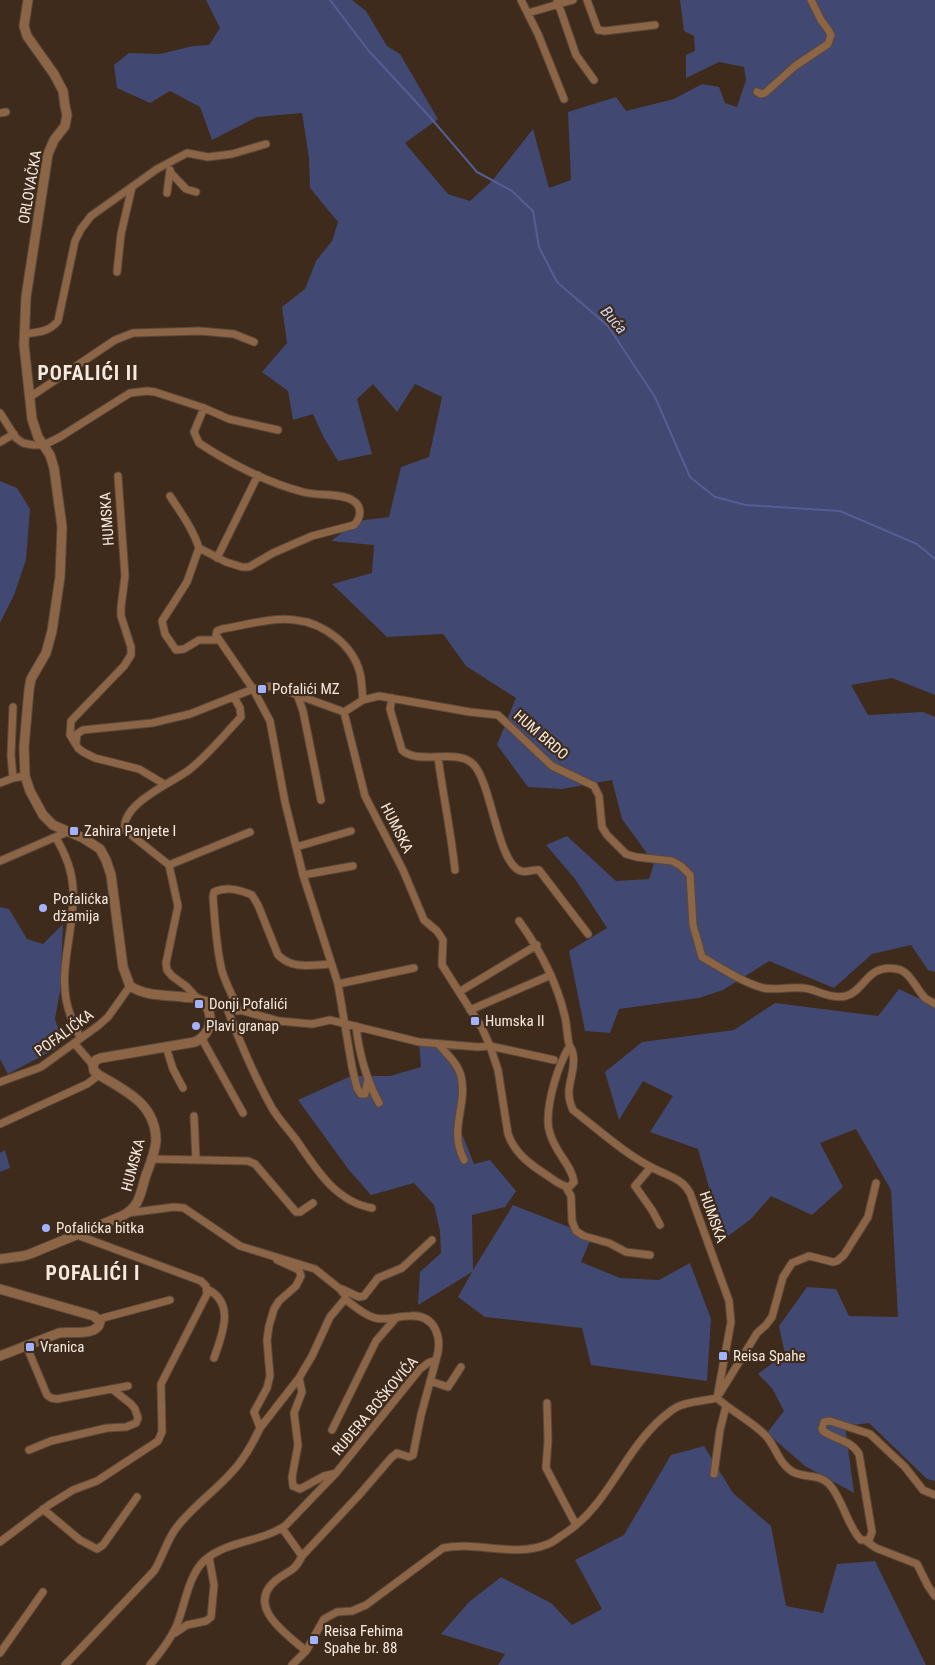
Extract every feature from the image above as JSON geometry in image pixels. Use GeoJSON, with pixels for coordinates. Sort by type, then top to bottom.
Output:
{"type":"FeatureCollection","features":[{"type":"Feature","properties":{"kind":"street","name":"ORLOVAČKA"},"geometry":{"type":"LineString","coordinates":[[25,776],[24,747],[29,690],[32,679],[46,653],[52,630],[60,577],[62,527],[57,484],[50,455],[35,429],[30,398],[24,345],[26,297],[48,154],[54,140],[65,126],[67,115],[63,91],[27,36],[24,26],[28,0]]}},
{"type":"Feature","properties":{"kind":"street"},"geometry":{"type":"LineString","coordinates":[[521,0],[541,42],[564,99]]}},
{"type":"Feature","properties":{"kind":"street"},"geometry":{"type":"LineString","coordinates":[[528,13],[557,2],[573,0]]}},
{"type":"Feature","properties":{"kind":"street"},"geometry":{"type":"LineString","coordinates":[[587,0],[598,30],[605,31],[655,25]]}},
{"type":"Feature","properties":{"kind":"street"},"geometry":{"type":"LineString","coordinates":[[757,92],[765,93],[795,66],[828,44],[831,35],[811,0]]}},
{"type":"Feature","properties":{"kind":"street"},"geometry":{"type":"LineString","coordinates":[[557,2],[576,55],[594,80]]}},
{"type":"Feature","properties":{"kind":"street"},"geometry":{"type":"LineString","coordinates":[[25,334],[46,331],[58,321],[75,241],[80,229],[91,216],[157,169],[187,153],[208,157],[232,154],[266,144]]}},
{"type":"Feature","properties":{"kind":"street"},"geometry":{"type":"LineString","coordinates":[[166,193],[172,162]]}},
{"type":"Feature","properties":{"kind":"street"},"geometry":{"type":"LineString","coordinates":[[170,172],[186,189],[196,192]]}},
{"type":"Feature","properties":{"kind":"street"},"geometry":{"type":"LineString","coordinates":[[117,272],[121,234],[132,187]]}},
{"type":"Feature","properties":{"kind":"street"},"geometry":{"type":"LineString","coordinates":[[30,398],[115,340],[133,334],[200,331],[234,334],[254,342]]}},
{"type":"Feature","properties":{"kind":"street"},"geometry":{"type":"LineString","coordinates":[[0,413],[16,438],[24,443],[44,445],[60,437],[119,399],[136,392],[155,392],[204,408],[229,419],[278,430]]}},
{"type":"Feature","properties":{"kind":"street"},"geometry":{"type":"LineString","coordinates":[[199,548],[217,558],[242,567],[249,567],[273,553],[312,536],[354,526],[359,520],[360,513],[358,505],[352,500],[304,493],[265,479],[199,443],[194,432],[204,408]]}},
{"type":"Feature","properties":{"kind":"street"},"geometry":{"type":"LineString","coordinates":[[0,442],[14,434]]}},
{"type":"Feature","properties":{"kind":"street"},"geometry":{"type":"LineString","coordinates":[[217,558],[258,475]]}},
{"type":"Feature","properties":{"kind":"street","name":"HUMSKA"},"geometry":{"type":"LineString","coordinates":[[76,743],[70,735],[71,721],[124,666],[131,655],[131,647],[121,607],[125,576],[118,476]]}},
{"type":"Feature","properties":{"kind":"street"},"geometry":{"type":"LineString","coordinates":[[170,496],[188,522],[196,537],[199,548],[186,582],[162,620],[165,634],[176,650],[184,649],[198,640],[219,640]]}},
{"type":"Feature","properties":{"kind":"street"},"geometry":{"type":"LineString","coordinates":[[363,700],[360,672],[350,650],[323,628],[296,620],[271,620],[222,628],[217,631],[216,635],[254,689],[270,720],[285,802],[303,875],[338,984],[352,1066],[357,1088],[361,1094],[365,1094],[368,1080]]}},
{"type":"Feature","properties":{"kind":"street"},"geometry":{"type":"LineString","coordinates":[[164,784],[139,769],[95,758],[78,748],[76,743],[77,734],[83,730],[152,723],[190,714],[254,689],[273,686],[344,712]]}},
{"type":"Feature","properties":{"kind":"street"},"geometry":{"type":"LineString","coordinates":[[297,694],[303,711],[321,800]]}},
{"type":"Feature","properties":{"kind":"street","name":"HUM BRDO"},"geometry":{"type":"LineString","coordinates":[[344,712],[363,700],[379,696],[470,712],[498,714],[552,766],[594,786],[599,796],[602,827],[606,835],[626,854],[672,861],[682,866],[690,875],[693,925],[702,957],[724,970],[764,988],[806,988],[833,996],[843,996],[853,992],[866,978],[879,969],[899,969],[906,973],[926,999],[935,1004]]}},
{"type":"Feature","properties":{"kind":"street"},"geometry":{"type":"LineString","coordinates":[[0,1124],[86,1084],[99,1075],[94,1071],[96,1060],[195,1042],[202,1038],[210,1027],[209,1009],[187,987],[172,976],[166,964],[178,906],[169,865],[125,830],[124,823],[126,816],[152,792],[188,770],[241,717],[240,708],[234,697]]}},
{"type":"Feature","properties":{"kind":"street"},"geometry":{"type":"LineString","coordinates":[[392,698],[390,709],[402,750],[406,754],[461,758],[474,765],[483,780],[505,854],[519,871],[539,870],[588,934]]}},
{"type":"Feature","properties":{"kind":"street"},"geometry":{"type":"LineString","coordinates":[[13,707],[11,755],[13,778]]}},
{"type":"Feature","properties":{"kind":"street","name":"HUMSKA"},"geometry":{"type":"LineString","coordinates":[[344,712],[364,796],[403,870],[424,920],[437,931],[442,940],[442,965],[482,1028],[490,1046],[498,1070],[508,1134],[512,1144],[531,1165],[566,1187]]}},
{"type":"Feature","properties":{"kind":"street"},"geometry":{"type":"LineString","coordinates":[[438,757],[455,870]]}},
{"type":"Feature","properties":{"kind":"street"},"geometry":{"type":"LineString","coordinates":[[0,783],[25,776],[30,791],[43,815],[53,825],[83,838],[100,849],[106,860],[114,890],[123,967],[130,986],[145,993],[197,998],[279,1021],[312,1024],[330,1020],[408,1040],[478,1047],[490,1046],[554,1060]]}},
{"type":"Feature","properties":{"kind":"street"},"geometry":{"type":"LineString","coordinates":[[296,847],[350,831]]}},
{"type":"Feature","properties":{"kind":"street"},"geometry":{"type":"LineString","coordinates":[[0,861],[67,832]]}},
{"type":"Feature","properties":{"kind":"street"},"geometry":{"type":"LineString","coordinates":[[169,865],[250,832]]}},
{"type":"Feature","properties":{"kind":"street"},"geometry":{"type":"LineString","coordinates":[[56,838],[70,871],[73,888],[73,903],[63,980],[65,1002],[77,1033],[81,1038]]}},
{"type":"Feature","properties":{"kind":"street"},"geometry":{"type":"LineString","coordinates":[[303,875],[353,866]]}},
{"type":"Feature","properties":{"kind":"street"},"geometry":{"type":"LineString","coordinates":[[238,1011],[236,1001],[228,990],[218,952],[214,892],[232,889],[252,896],[258,905],[278,955],[284,961],[292,965],[302,966],[331,964]]}},
{"type":"Feature","properties":{"kind":"street","name":"HUMSKA"},"geometry":{"type":"LineString","coordinates":[[518,921],[536,945],[551,975],[565,1016],[569,1047],[574,1056],[568,1088],[569,1101],[574,1110],[627,1153],[680,1181],[686,1185],[690,1192],[729,1301],[731,1322],[718,1397]]}},
{"type":"Feature","properties":{"kind":"street"},"geometry":{"type":"LineString","coordinates":[[459,992],[536,945]]}},
{"type":"Feature","properties":{"kind":"street"},"geometry":{"type":"LineString","coordinates":[[338,984],[414,968]]}},
{"type":"Feature","properties":{"kind":"street"},"geometry":{"type":"LineString","coordinates":[[470,1010],[551,975]]}},
{"type":"Feature","properties":{"kind":"street","name":"POFALIĆKA"},"geometry":{"type":"LineString","coordinates":[[0,1082],[42,1067],[100,1025],[130,986]]}},
{"type":"Feature","properties":{"kind":"street"},"geometry":{"type":"LineString","coordinates":[[226,1006],[273,1109],[312,1163],[335,1190],[360,1206],[372,1208]]}},
{"type":"Feature","properties":{"kind":"street"},"geometry":{"type":"LineString","coordinates":[[356,1026],[358,1046],[370,1088],[379,1103]]}},
{"type":"Feature","properties":{"kind":"street"},"geometry":{"type":"LineString","coordinates":[[202,1038],[243,1113]]}},
{"type":"Feature","properties":{"kind":"street"},"geometry":{"type":"LineString","coordinates":[[74,1043],[94,1065]]}},
{"type":"Feature","properties":{"kind":"street"},"geometry":{"type":"LineString","coordinates":[[439,1044],[454,1062],[460,1075],[462,1087],[457,1134],[458,1148],[464,1160]]}},
{"type":"Feature","properties":{"kind":"street"},"geometry":{"type":"LineString","coordinates":[[166,1047],[173,1069],[183,1088]]}},
{"type":"Feature","properties":{"kind":"street"},"geometry":{"type":"LineString","coordinates":[[569,1047],[560,1062],[548,1122],[551,1136],[573,1174],[573,1185],[566,1187],[571,1196],[572,1221],[576,1231],[584,1236],[609,1243],[626,1252],[650,1255]]}},
{"type":"Feature","properties":{"kind":"street","name":"HUMSKA"},"geometry":{"type":"LineString","coordinates":[[0,1259],[23,1256],[128,1213],[134,1208],[139,1199],[156,1142],[153,1126],[144,1105],[132,1094],[99,1075]]}},
{"type":"Feature","properties":{"kind":"street"},"geometry":{"type":"LineString","coordinates":[[194,1116],[196,1160]]}},
{"type":"Feature","properties":{"kind":"street"},"geometry":{"type":"LineString","coordinates":[[151,1159],[248,1161],[255,1164],[296,1212],[300,1212],[313,1203]]}},
{"type":"Feature","properties":{"kind":"street"},"geometry":{"type":"LineString","coordinates":[[651,1167],[635,1186],[660,1225]]}},
{"type":"Feature","properties":{"kind":"street"},"geometry":{"type":"LineString","coordinates":[[292,1665],[306,1651],[324,1619],[337,1612],[352,1611],[366,1605],[443,1548],[457,1545],[519,1549],[534,1548],[549,1544],[576,1525],[605,1495],[633,1451],[654,1425],[676,1407],[718,1397],[757,1333],[772,1317],[783,1277],[792,1263],[809,1256],[833,1262],[844,1255],[868,1217],[876,1183]]}},
{"type":"Feature","properties":{"kind":"street"},"geometry":{"type":"LineString","coordinates":[[128,1213],[174,1207],[184,1208],[235,1243],[273,1257],[315,1269],[340,1289],[345,1295],[345,1300]]}},
{"type":"Feature","properties":{"kind":"street"},"geometry":{"type":"LineString","coordinates":[[77,1235],[201,1281],[207,1289],[215,1293],[219,1298],[225,1317],[214,1358]]}},
{"type":"Feature","properties":{"kind":"street"},"geometry":{"type":"LineString","coordinates":[[340,1289],[359,1297],[364,1296],[381,1276],[402,1268],[432,1240]]}},
{"type":"Feature","properties":{"kind":"street"},"geometry":{"type":"LineString","coordinates":[[260,1428],[254,1412],[267,1388],[270,1376],[267,1340],[269,1326],[277,1305],[296,1286],[301,1274],[299,1270],[273,1257]]}},
{"type":"Feature","properties":{"kind":"street"},"geometry":{"type":"LineString","coordinates":[[0,1289],[99,1319],[170,1300]]}},
{"type":"Feature","properties":{"kind":"street"},"geometry":{"type":"LineString","coordinates":[[0,1542],[43,1509],[73,1490],[98,1481],[158,1441],[162,1432],[161,1384],[205,1298],[207,1289]]}},
{"type":"Feature","properties":{"kind":"street","name":"RUĐERA BOŠKOVIĆA"},"geometry":{"type":"LineString","coordinates":[[65,1665],[154,1571],[161,1561],[175,1528],[232,1472],[255,1439],[260,1428],[299,1378],[312,1356],[330,1317],[345,1300],[374,1318],[414,1316],[424,1318],[434,1325],[439,1339],[436,1360],[413,1455],[409,1458],[397,1453],[394,1455],[302,1556]]}},
{"type":"Feature","properties":{"kind":"street","name":"RUĐERA BOŠKOVIĆA"},"geometry":{"type":"LineString","coordinates":[[332,1430],[376,1341],[397,1318]]}},
{"type":"Feature","properties":{"kind":"street"},"geometry":{"type":"LineString","coordinates":[[0,1356],[59,1333],[93,1331],[98,1327],[99,1319]]}},
{"type":"Feature","properties":{"kind":"street"},"geometry":{"type":"LineString","coordinates":[[26,1345],[47,1395],[51,1398],[57,1399],[128,1386]]}},
{"type":"Feature","properties":{"kind":"street","name":"RUĐERA BOŠKOVIĆA"},"geometry":{"type":"LineString","coordinates":[[282,1528],[336,1473],[420,1369],[436,1360]]}},
{"type":"Feature","properties":{"kind":"street"},"geometry":{"type":"LineString","coordinates":[[430,1381],[448,1387],[461,1367]]}},
{"type":"Feature","properties":{"kind":"street","name":"RUĐERA BOŠKOVIĆA"},"geometry":{"type":"LineString","coordinates":[[299,1378],[302,1392],[295,1409],[298,1445],[292,1484],[295,1488],[300,1489],[320,1478],[336,1473]]}},
{"type":"Feature","properties":{"kind":"street"},"geometry":{"type":"LineString","coordinates":[[29,1450],[51,1440],[107,1428],[126,1427],[136,1423],[138,1418],[136,1409],[112,1389]]}},
{"type":"Feature","properties":{"kind":"street"},"geometry":{"type":"LineString","coordinates":[[718,1397],[726,1406],[766,1436],[783,1464],[793,1472],[820,1478],[827,1482],[847,1514],[857,1535],[862,1540],[876,1548],[917,1564],[935,1596]]}},
{"type":"Feature","properties":{"kind":"street"},"geometry":{"type":"LineString","coordinates":[[547,1403],[548,1441],[546,1468],[576,1525]]}},
{"type":"Feature","properties":{"kind":"street"},"geometry":{"type":"LineString","coordinates":[[714,1474],[720,1430],[726,1406]]}},
{"type":"Feature","properties":{"kind":"street"},"geometry":{"type":"LineString","coordinates":[[866,1541],[872,1536],[872,1528],[860,1454],[849,1443],[824,1431],[822,1429],[824,1422],[830,1421],[864,1430],[905,1467],[923,1490],[935,1495]]}},
{"type":"Feature","properties":{"kind":"street"},"geometry":{"type":"LineString","coordinates":[[43,1509],[80,1540],[97,1549],[104,1545],[137,1497]]}},
{"type":"Feature","properties":{"kind":"street"},"geometry":{"type":"LineString","coordinates":[[150,1665],[177,1625],[194,1576],[200,1565],[209,1557],[235,1545],[282,1528],[302,1556],[299,1565],[267,1590],[265,1607],[272,1620],[306,1651]]}},
{"type":"Feature","properties":{"kind":"street"},"geometry":{"type":"LineString","coordinates":[[172,1634],[187,1625],[206,1621],[211,1617],[214,1585],[209,1557]]}},
{"type":"Feature","properties":{"kind":"street"},"geometry":{"type":"LineString","coordinates":[[0,1653],[43,1592]]}},
{"type":"Feature","properties":{"kind":"shaded area"},"geometry":{"type":"Polygon","coordinates":[[[206,0],[352,0],[366,11],[387,46],[400,54],[438,119],[405,143],[448,194],[470,201],[492,181],[533,129],[549,188],[571,180],[568,112],[616,97],[626,111],[674,99],[702,84],[719,87],[725,103],[737,107],[746,80],[744,67],[719,62],[686,78],[686,55],[695,51],[694,36],[684,31],[680,0],[935,0],[935,695],[892,678],[851,685],[868,715],[923,712],[935,717],[935,972],[928,970],[911,945],[872,954],[834,988],[769,961],[723,990],[699,998],[619,1009],[610,1033],[585,1031],[569,951],[607,928],[575,879],[546,845],[567,836],[616,881],[649,879],[654,863],[622,819],[612,780],[562,789],[528,787],[497,745],[516,698],[466,666],[443,634],[387,637],[332,584],[372,573],[374,545],[331,541],[357,521],[389,517],[401,467],[429,457],[442,397],[415,384],[397,412],[373,384],[357,399],[372,454],[338,461],[324,438],[313,414],[293,420],[288,391],[262,372],[287,343],[282,307],[305,289],[316,261],[332,241],[338,222],[310,188],[309,158],[302,113],[257,117],[212,140],[200,107],[170,91],[150,103],[117,88],[114,65],[129,53],[160,54],[193,46],[209,45],[220,28],[206,0]]]}},
{"type":"Feature","properties":{"kind":"shaded area"},"geometry":{"type":"Polygon","coordinates":[[[0,481],[17,488],[30,509],[26,560],[14,595],[0,623],[0,481]]]}},
{"type":"Feature","properties":{"kind":"shaded area"},"geometry":{"type":"Polygon","coordinates":[[[0,907],[9,909],[27,939],[43,944],[63,924],[60,991],[55,1019],[60,1034],[55,1049],[8,1074],[0,1059],[0,907]]]}},
{"type":"Feature","properties":{"kind":"shaded area"},"geometry":{"type":"Polygon","coordinates":[[[899,989],[935,1006],[935,1481],[927,1479],[869,1423],[845,1426],[854,1493],[805,1466],[767,1433],[784,1411],[772,1388],[758,1374],[785,1354],[779,1326],[807,1287],[836,1289],[849,1316],[898,1317],[891,1190],[856,1129],[820,1143],[843,1187],[812,1215],[771,1196],[751,1219],[724,1239],[698,1149],[650,1132],[673,1096],[643,1081],[619,1120],[605,1072],[642,1042],[734,1030],[775,1003],[878,1016],[899,989]]]}},
{"type":"Feature","properties":{"kind":"shaded area"},"geometry":{"type":"Polygon","coordinates":[[[419,1042],[429,1044],[447,1054],[462,1087],[457,1121],[474,1164],[490,1160],[516,1191],[505,1207],[472,1215],[473,1270],[513,1205],[592,1236],[581,1262],[620,1278],[659,1280],[690,1263],[711,1319],[707,1381],[591,1365],[582,1328],[485,1317],[458,1297],[472,1272],[418,1305],[420,1272],[441,1253],[440,1231],[434,1205],[414,1183],[371,1195],[349,1170],[298,1100],[351,1076],[390,1076],[421,1067],[419,1042]]]}},
{"type":"Feature","properties":{"kind":"shaded area"},"geometry":{"type":"Polygon","coordinates":[[[5,1150],[10,1168],[0,1172],[0,1153],[5,1150]]]}},
{"type":"Feature","properties":{"kind":"shaded area"},"geometry":{"type":"Polygon","coordinates":[[[704,1446],[733,1493],[771,1526],[786,1606],[823,1613],[837,1564],[875,1561],[926,1665],[498,1665],[505,1654],[441,1634],[469,1602],[501,1577],[551,1603],[572,1625],[602,1609],[575,1560],[624,1535],[671,1455],[704,1446]]]}},
{"type":"Feature","properties":{"kind":"waterway","name":"Buća"},"geometry":{"type":"LineString","coordinates":[[330,0],[368,50],[429,116],[477,172],[512,191],[533,211],[539,247],[557,282],[608,326],[655,397],[690,477],[715,497],[746,505],[840,511],[917,544],[935,559]]}},
{"type":"Feature","properties":{"kind":"place","name":"Pofalići MZ"},"geometry":{"type":"Point","coordinates":[262,689]}},
{"type":"Feature","properties":{"kind":"place","name":"Zahira Panjete I"},"geometry":{"type":"Point","coordinates":[74,831]}},
{"type":"Feature","properties":{"kind":"place","name":"Pofalićka džamija"},"geometry":{"type":"Point","coordinates":[43,908]}},
{"type":"Feature","properties":{"kind":"place","name":"Donji Pofalići"},"geometry":{"type":"Point","coordinates":[199,1004]}},
{"type":"Feature","properties":{"kind":"place","name":"Humska II"},"geometry":{"type":"Point","coordinates":[475,1021]}},
{"type":"Feature","properties":{"kind":"place","name":"Plavi granap"},"geometry":{"type":"Point","coordinates":[196,1026]}},
{"type":"Feature","properties":{"kind":"place","name":"Pofalićka bitka"},"geometry":{"type":"Point","coordinates":[46,1228]}},
{"type":"Feature","properties":{"kind":"place","name":"Vranica"},"geometry":{"type":"Point","coordinates":[30,1347]}},
{"type":"Feature","properties":{"kind":"place","name":"Reisa Spahe"},"geometry":{"type":"Point","coordinates":[723,1356]}},
{"type":"Feature","properties":{"kind":"place","name":"Reisa Fehima Spahe br. 88"},"geometry":{"type":"Point","coordinates":[314,1640]}},
{"type":"Feature","properties":{"kind":"district","name":"POFALIĆI II"},"geometry":{"type":"Point","coordinates":[88,373]}},
{"type":"Feature","properties":{"kind":"district","name":"POFALIĆI I"},"geometry":{"type":"Point","coordinates":[93,1273]}}]}
